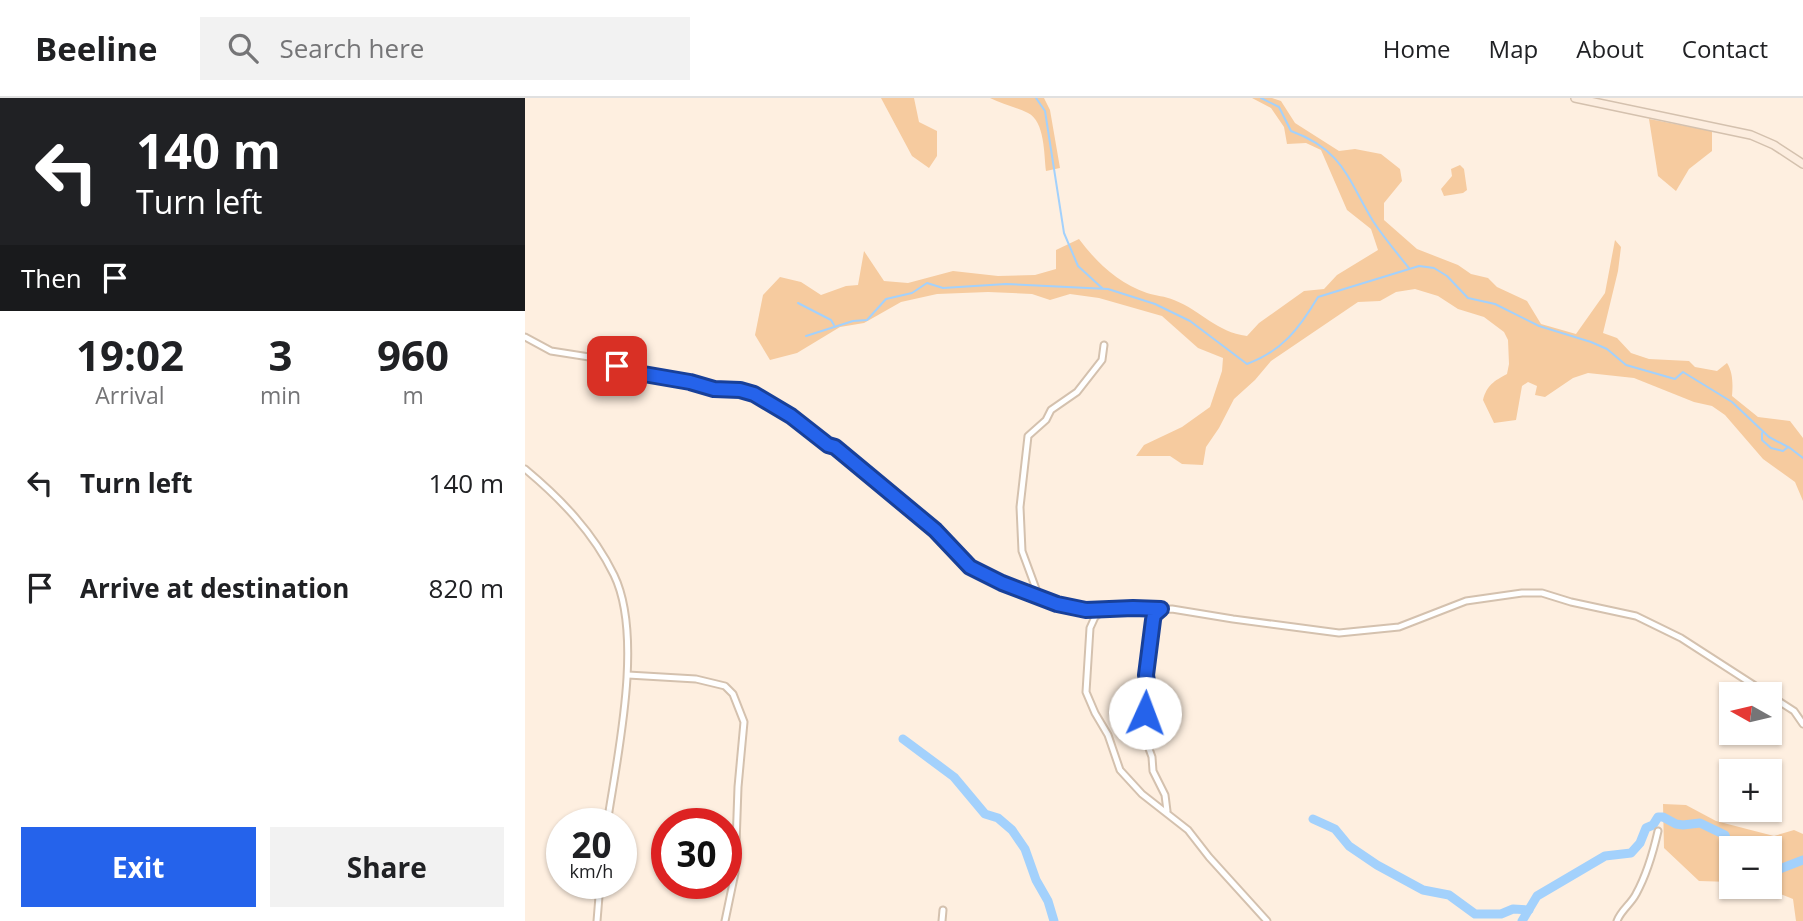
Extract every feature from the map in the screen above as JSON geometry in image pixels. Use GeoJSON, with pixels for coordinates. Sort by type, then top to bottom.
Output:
{"type":"FeatureCollection","features":[{"type":"Feature","properties":{"kind":"main road"},"geometry":{"type":"LineString","coordinates":[[1575,98],[1751,135],[1774,145],[1803,164]]}},
{"type":"Feature","properties":{"kind":"street"},"geometry":{"type":"LineString","coordinates":[[525,337],[551,351],[602,359],[624,370],[714,389],[740,390],[754,394],[791,416],[845,455],[935,530],[970,567],[1039,597],[1086,610],[1173,609],[1233,620],[1339,633],[1399,627],[1466,601],[1542,593],[1636,616],[1681,638],[1794,711],[1803,724]]}},
{"type":"Feature","properties":{"kind":"street"},"geometry":{"type":"LineString","coordinates":[[1039,597],[1022,551],[1020,507],[1028,436],[1046,420],[1051,410],[1077,392],[1101,360],[1104,345]]}},
{"type":"Feature","properties":{"kind":"street"},"geometry":{"type":"LineString","coordinates":[[525,469],[559,497],[593,538],[615,577],[625,612],[628,675],[609,808]]}},
{"type":"Feature","properties":{"kind":"street"},"geometry":{"type":"LineString","coordinates":[[1161,609],[1154,615],[1153,620],[1146,675],[1148,688],[1144,735],[1152,757],[1153,771],[1165,795],[1167,812]]}},
{"type":"Feature","properties":{"kind":"street"},"geometry":{"type":"LineString","coordinates":[[1104,610],[1095,617],[1090,628],[1086,692],[1108,735],[1121,770],[1142,794],[1188,830],[1268,921]]}},
{"type":"Feature","properties":{"kind":"street"},"geometry":{"type":"LineString","coordinates":[[628,675],[696,679],[725,686],[733,695],[744,722],[738,787],[735,873],[725,921]]}},
{"type":"Feature","properties":{"kind":"street"},"geometry":{"type":"LineString","coordinates":[[1617,921],[1619,914],[1636,896],[1653,857],[1658,831]]}},
{"type":"Feature","properties":{"kind":"street"},"geometry":{"type":"LineString","coordinates":[[597,921],[599,899]]}},
{"type":"Feature","properties":{"kind":"street"},"geometry":{"type":"LineString","coordinates":[[942,921],[943,910]]}},
{"type":"Feature","properties":{"kind":"shaded area"},"geometry":{"type":"Polygon","coordinates":[[[881,98],[914,98],[919,122],[937,131],[937,156],[929,168],[912,156],[881,98]]]}},
{"type":"Feature","properties":{"kind":"shaded area"},"geometry":{"type":"Polygon","coordinates":[[[990,98],[1044,98],[1050,110],[1060,168],[1046,171],[1043,139],[1034,117],[990,98]]]}},
{"type":"Feature","properties":{"kind":"shaded area"},"geometry":{"type":"Polygon","coordinates":[[[1252,98],[1281,101],[1295,123],[1339,151],[1355,149],[1381,154],[1400,169],[1402,181],[1384,203],[1384,220],[1417,249],[1458,265],[1471,274],[1488,278],[1497,287],[1527,301],[1541,324],[1576,334],[1605,293],[1615,240],[1621,247],[1618,271],[1603,333],[1617,338],[1631,353],[1649,359],[1689,361],[1695,367],[1717,371],[1727,363],[1731,374],[1732,396],[1758,417],[1790,421],[1803,438],[1803,501],[1795,482],[1763,459],[1725,415],[1712,406],[1694,402],[1634,378],[1588,373],[1573,378],[1545,397],[1535,395],[1537,386],[1528,382],[1522,386],[1516,420],[1494,423],[1483,400],[1492,384],[1507,374],[1508,340],[1504,332],[1484,317],[1458,309],[1438,296],[1415,289],[1396,292],[1380,301],[1358,302],[1271,361],[1234,399],[1206,447],[1203,465],[1182,464],[1170,456],[1136,456],[1144,445],[1182,427],[1210,407],[1222,371],[1223,358],[1198,348],[1162,316],[1099,298],[1070,294],[1050,300],[1032,294],[937,294],[901,302],[864,323],[840,327],[797,353],[770,360],[755,335],[763,295],[780,277],[801,282],[821,295],[846,286],[858,285],[864,251],[884,281],[908,283],[953,271],[998,276],[1035,275],[1056,269],[1056,250],[1079,239],[1101,264],[1127,284],[1174,300],[1226,330],[1247,336],[1259,323],[1304,291],[1324,289],[1337,275],[1378,250],[1371,229],[1347,210],[1321,150],[1306,143],[1287,144],[1284,127],[1271,108],[1252,98]]]}},
{"type":"Feature","properties":{"kind":"shaded area"},"geometry":{"type":"Polygon","coordinates":[[[1649,119],[1712,131],[1712,151],[1689,169],[1676,191],[1658,176],[1649,119]]]}},
{"type":"Feature","properties":{"kind":"shaded area"},"geometry":{"type":"Polygon","coordinates":[[[1460,165],[1464,169],[1467,190],[1444,196],[1441,189],[1452,176],[1451,169],[1460,165]]]}},
{"type":"Feature","properties":{"kind":"shaded area"},"geometry":{"type":"Polygon","coordinates":[[[1663,804],[1686,805],[1716,821],[1774,836],[1719,836],[1719,882],[1699,881],[1664,848],[1663,804]]]}},
{"type":"Feature","properties":{"kind":"shaded area"},"geometry":{"type":"Polygon","coordinates":[[[1794,830],[1803,834],[1803,921],[1796,921],[1793,899],[1782,895],[1782,836],[1774,836],[1794,830]]]}},
{"type":"Feature","properties":{"kind":"waterway"},"geometry":{"type":"LineString","coordinates":[[1036,98],[1045,111],[1064,233],[1078,266],[1102,288]]}},
{"type":"Feature","properties":{"kind":"waterway"},"geometry":{"type":"LineString","coordinates":[[1261,98],[1279,107],[1291,131],[1322,147],[1333,156],[1377,227],[1409,268]]}},
{"type":"Feature","properties":{"kind":"waterway"},"geometry":{"type":"LineString","coordinates":[[806,336],[853,321],[867,320],[886,299],[912,293],[927,283],[943,288],[1006,284],[1108,289],[1155,304],[1190,321],[1247,364],[1270,353],[1289,338],[1318,297],[1419,266],[1434,268],[1447,276],[1468,298],[1495,304],[1539,326],[1591,342],[1607,349],[1626,365],[1675,379],[1683,372],[1732,402],[1769,437],[1803,458]]}},
{"type":"Feature","properties":{"kind":"waterway"},"geometry":{"type":"LineString","coordinates":[[798,303],[831,320],[834,325]]}},
{"type":"Feature","properties":{"kind":"waterway"},"geometry":{"type":"LineString","coordinates":[[1762,433],[1762,440],[1771,448],[1783,451],[1788,447]]}},
{"type":"Feature","properties":{"kind":"waterway"},"geometry":{"type":"LineString","coordinates":[[903,739],[954,777],[985,814],[998,818],[1012,830],[1025,849],[1054,921]]}},
{"type":"Feature","properties":{"kind":"waterway"},"geometry":{"type":"LineString","coordinates":[[1522,921],[1537,896],[1605,856],[1631,853],[1640,843],[1646,828],[1653,825],[1658,817],[1676,824],[1700,823],[1725,836]]}},
{"type":"Feature","properties":{"kind":"waterway"},"geometry":{"type":"LineString","coordinates":[[1313,819],[1335,829],[1349,846],[1377,865],[1423,890],[1449,895],[1475,914],[1501,914],[1513,909],[1529,910]]}},
{"type":"Feature","properties":{"kind":"waterway"},"geometry":{"type":"LineString","coordinates":[[1782,868],[1803,860]]}},
{"type":"Feature","properties":{"kind":"route"},"geometry":{"type":"LineString","coordinates":[[617,366],[632,372],[714,389],[740,390],[754,394],[791,416],[828,445],[835,447],[906,504],[970,567],[1002,583],[1057,604],[1086,610],[1161,609],[1154,615],[1153,620],[1146,675],[1148,688],[1145,713]]}}]}
